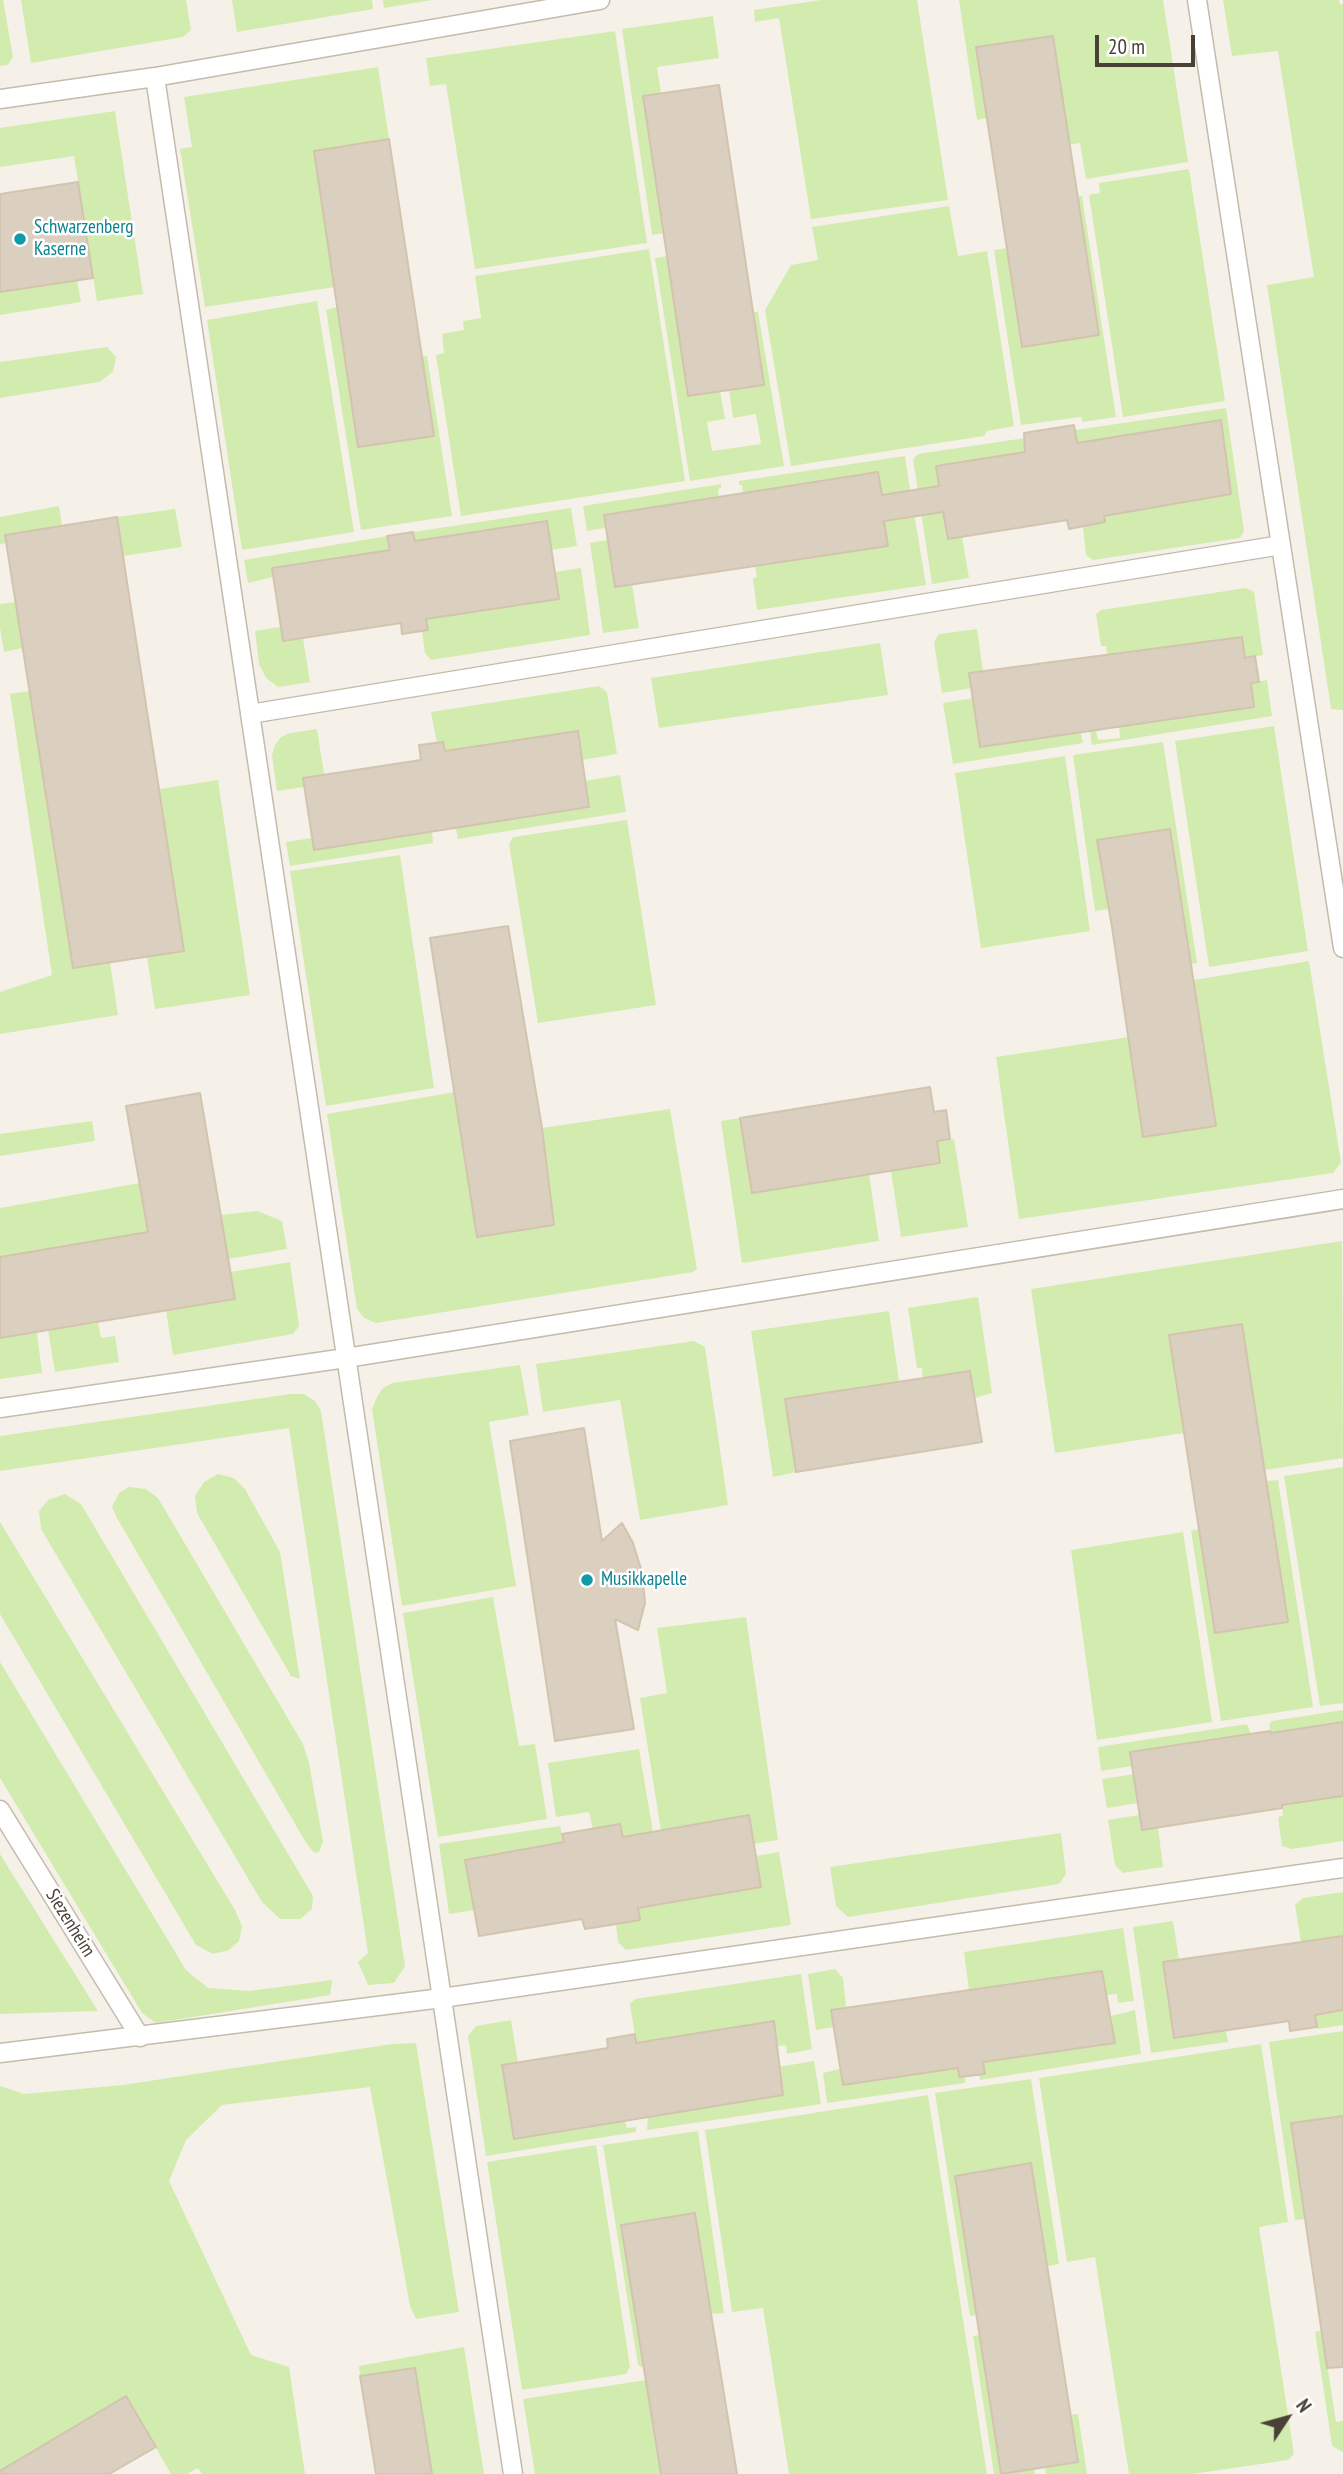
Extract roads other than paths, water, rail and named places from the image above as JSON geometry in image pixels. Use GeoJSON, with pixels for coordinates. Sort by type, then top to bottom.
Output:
{"type":"FeatureCollection","features":[{"type":"Feature","properties":{"kind":"lane"},"geometry":{"type":"LineString","coordinates":[[0,99],[155,77],[600,0]]}},
{"type":"Feature","properties":{"kind":"lane"},"geometry":{"type":"LineString","coordinates":[[1197,0],[1343,948]]}},
{"type":"Feature","properties":{"kind":"lane"},"geometry":{"type":"LineString","coordinates":[[155,77],[513,2474]]}},
{"type":"Feature","properties":{"kind":"lane"},"geometry":{"type":"LineString","coordinates":[[250,714],[1281,545]]}},
{"type":"Feature","properties":{"kind":"lane"},"geometry":{"type":"LineString","coordinates":[[0,1408],[346,1358],[1343,1199]]}},
{"type":"Feature","properties":{"kind":"lane","name":"Siezenheim"},"geometry":{"type":"LineString","coordinates":[[0,1810],[140,2037]]}},
{"type":"Feature","properties":{"kind":"lane"},"geometry":{"type":"LineString","coordinates":[[0,2053],[442,1998],[1343,1868]]}},
{"type":"Feature","properties":{"kind":"place","name":"Schwarzenberg Kaserne"},"geometry":{"type":"Point","coordinates":[20,239]}},
{"type":"Feature","properties":{"kind":"place","name":"Musikkapelle"},"geometry":{"type":"Point","coordinates":[587,1580]}}]}
